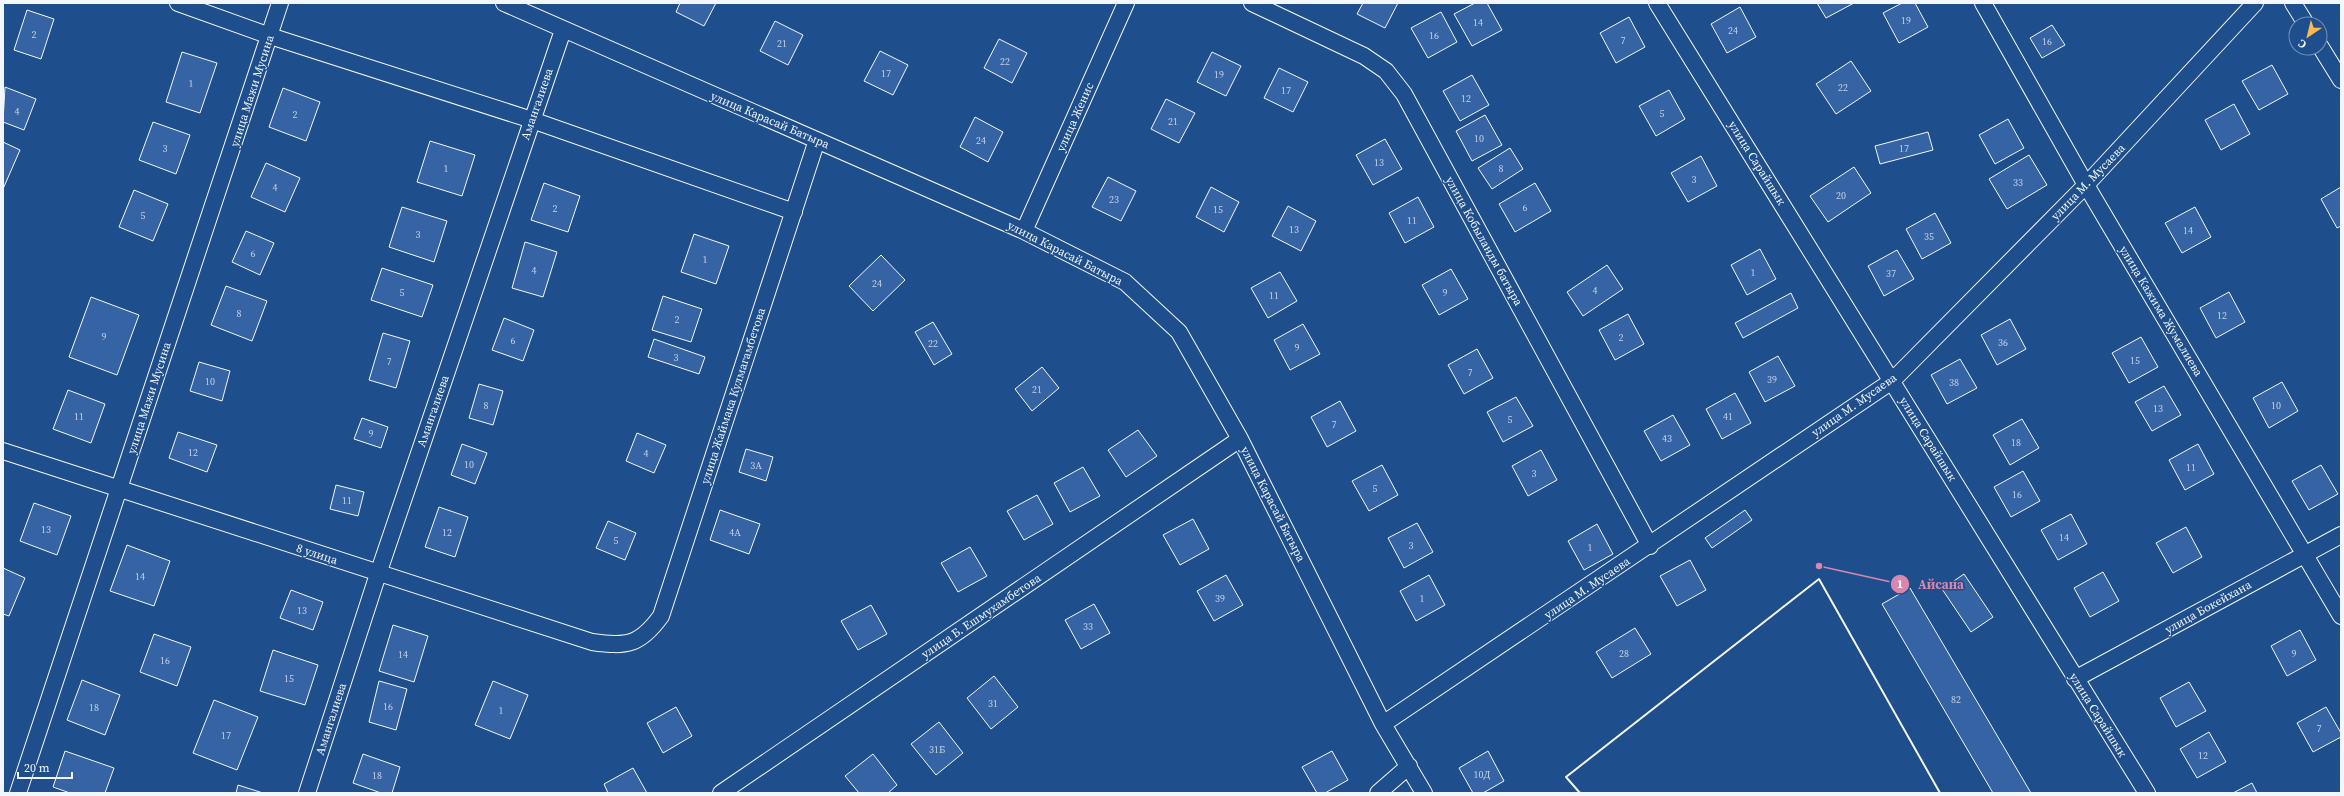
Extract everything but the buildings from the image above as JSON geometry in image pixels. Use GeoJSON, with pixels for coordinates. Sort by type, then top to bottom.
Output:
{"type":"FeatureCollection","features":[{"type":"Feature","properties":{"kind":"street"},"geometry":{"type":"LineString","coordinates":[[178,3],[270,36],[532,120],[794,212]]}},
{"type":"Feature","properties":{"kind":"street","name":"улица Мажи Мусина"},"geometry":{"type":"LineString","coordinates":[[18,793],[280,3]]}},
{"type":"Feature","properties":{"kind":"street","name":"улица Карасай Батыра"},"geometry":{"type":"LineString","coordinates":[[504,3],[1024,230],[1125,282],[1179,332],[1240,439],[1383,724],[1424,793]]}},
{"type":"Feature","properties":{"kind":"street","name":"улица Женис"},"geometry":{"type":"LineString","coordinates":[[1024,230],[1126,3]]}},
{"type":"Feature","properties":{"kind":"street","name":"улица Кобыланды батыра"},"geometry":{"type":"LineString","coordinates":[[1252,3],[1364,56],[1386,71],[1404,94],[1650,546]]}},
{"type":"Feature","properties":{"kind":"street","name":"улица Сарайшык"},"geometry":{"type":"LineString","coordinates":[[1657,3],[2147,793]]}},
{"type":"Feature","properties":{"kind":"street","name":"улица Кажима Жумалиева"},"geometry":{"type":"LineString","coordinates":[[1983,3],[2086,185],[2341,616]]}},
{"type":"Feature","properties":{"kind":"street","name":"улица М. Мусаева"},"geometry":{"type":"LineString","coordinates":[[1383,724],[1650,546],[1892,381],[2086,185],[2255,3]]}},
{"type":"Feature","properties":{"kind":"street"},"geometry":{"type":"LineString","coordinates":[[2293,3],[2301,16]]}},
{"type":"Feature","properties":{"kind":"street","name":"Амангалиева"},"geometry":{"type":"LineString","coordinates":[[307,793],[378,574],[563,30]]}},
{"type":"Feature","properties":{"kind":"street"},"geometry":{"type":"LineString","coordinates":[[2326,56],[2341,80]]}},
{"type":"Feature","properties":{"kind":"street","name":"улица Жаймака Кулмагамбетова"},"geometry":{"type":"LineString","coordinates":[[634,642],[649,633],[661,616],[817,140]]}},
{"type":"Feature","properties":{"kind":"street","name":"улица Б. Ешмухамбетова"},"geometry":{"type":"LineString","coordinates":[[721,793],[1240,439]]}},
{"type":"Feature","properties":{"kind":"street","name":"8 улица"},"geometry":{"type":"LineString","coordinates":[[3,451],[378,574],[592,642],[616,646],[634,642]]}},
{"type":"Feature","properties":{"kind":"street","name":"улица Бокейхана"},"geometry":{"type":"LineString","coordinates":[[2075,679],[2341,535]]}},
{"type":"Feature","properties":{"kind":"street"},"geometry":{"type":"LineString","coordinates":[[1378,793],[1409,766]]}},
{"type":"Feature","properties":{"kind":"wall"},"geometry":{"type":"LineString","coordinates":[[1580,793],[1566,777],[1819,579],[1940,793]]}},
{"type":"Feature","properties":{"kind":"place","name":"Айсана"},"geometry":{"type":"Point","coordinates":[1819,566]}}]}
